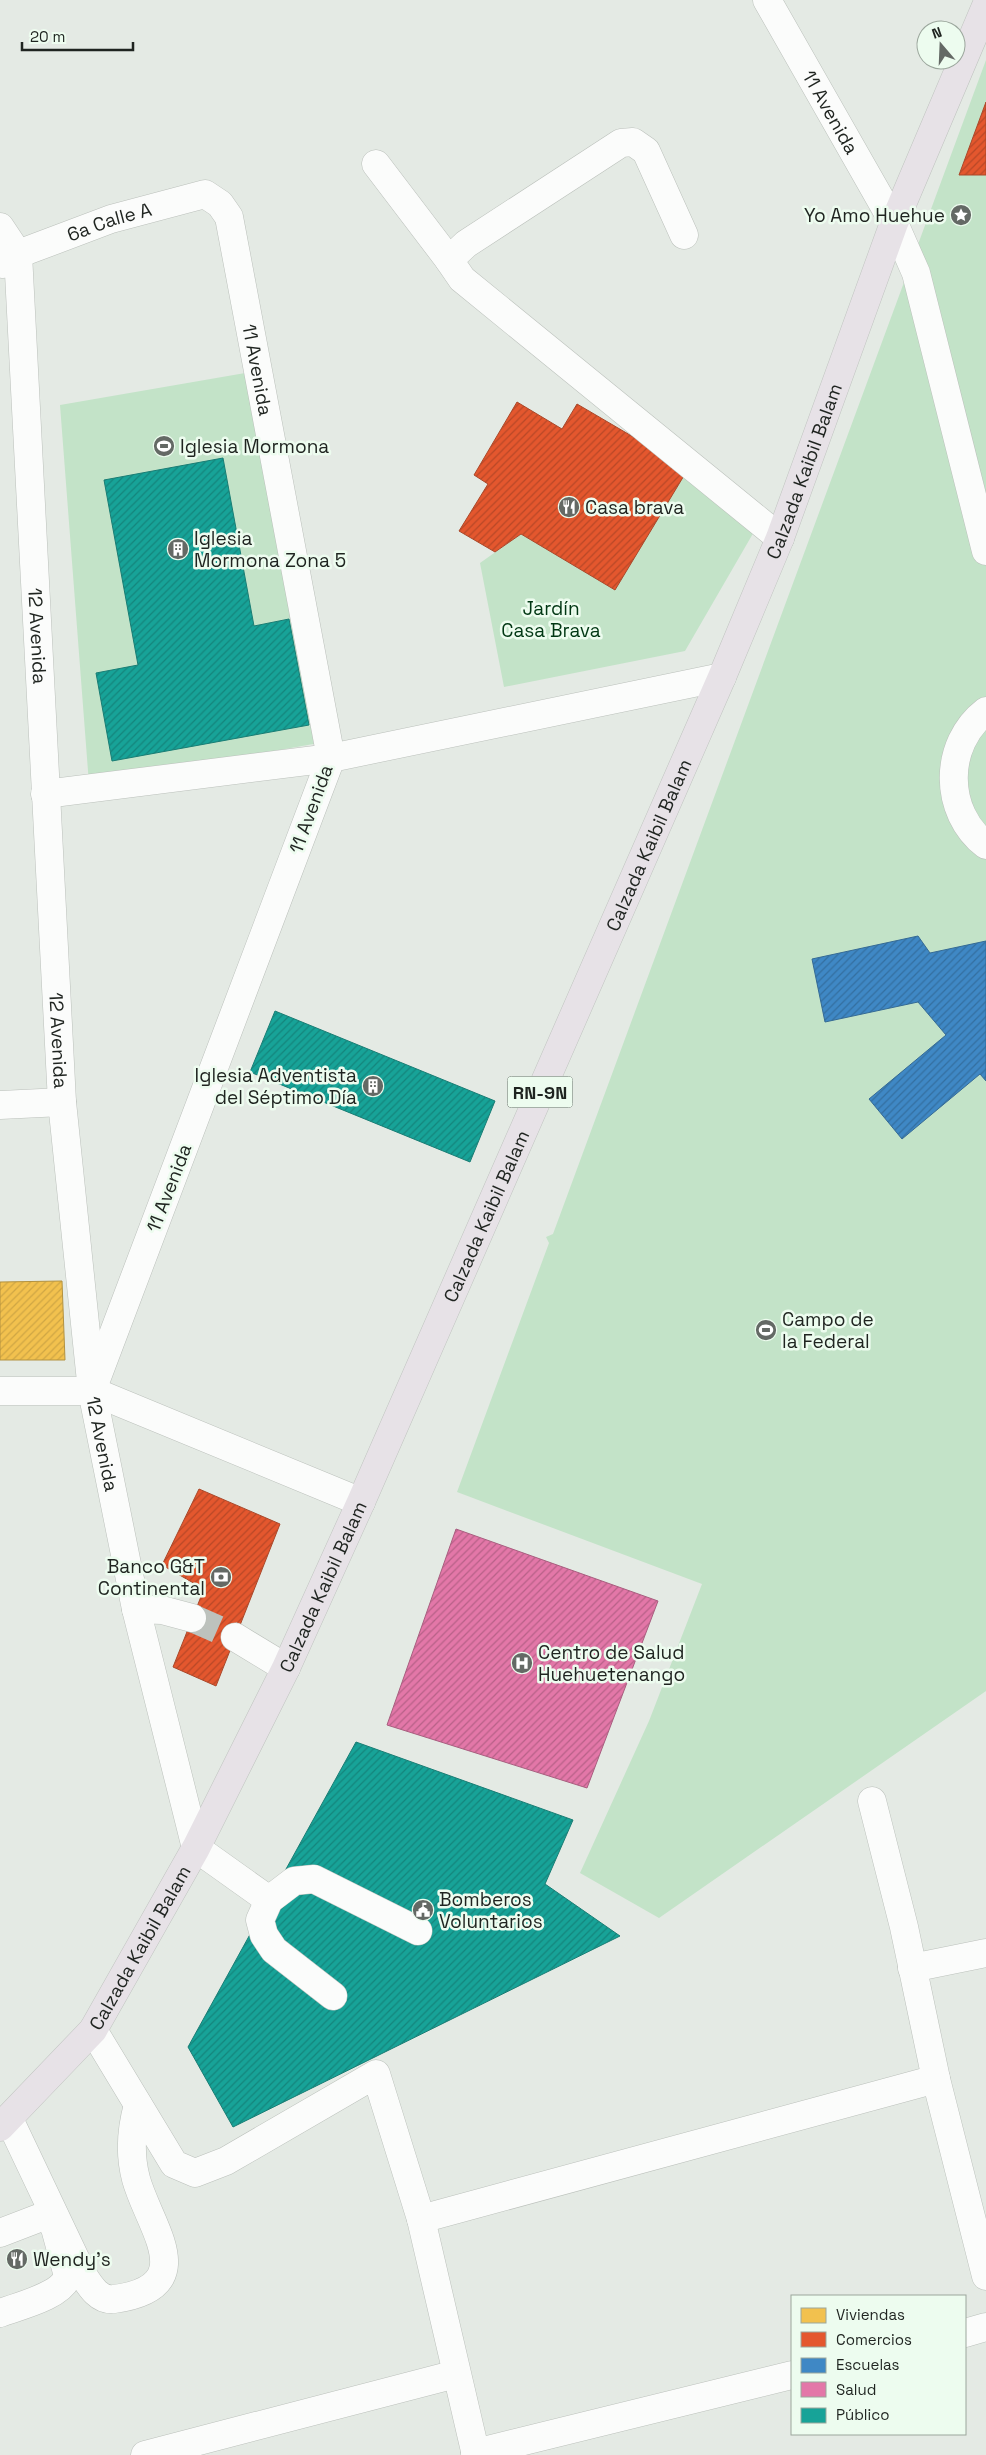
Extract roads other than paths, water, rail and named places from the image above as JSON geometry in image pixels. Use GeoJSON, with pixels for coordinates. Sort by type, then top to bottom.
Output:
{"type":"FeatureCollection","features":[{"type":"Feature","properties":{"kind":"main road","name":"Calzada Kaibil Balam"},"geometry":{"type":"LineString","coordinates":[[4,2123],[93,2030],[196,1848],[286,1668],[361,1502],[722,677],[780,538],[894,223],[986,6]]}},
{"type":"Feature","properties":{"kind":"street","name":"11 Avenida"},"geometry":{"type":"LineString","coordinates":[[767,0],[894,223],[916,273],[986,550]]}},
{"type":"Feature","properties":{"kind":"street"},"geometry":{"type":"LineString","coordinates":[[449,260],[466,244],[620,144],[634,142],[646,151],[684,235]]}},
{"type":"Feature","properties":{"kind":"street"},"geometry":{"type":"LineString","coordinates":[[376,164],[462,279],[780,538]]}},
{"type":"Feature","properties":{"kind":"street","name":"6a Calle A"},"geometry":{"type":"LineString","coordinates":[[9,260],[111,219],[206,194],[220,204]]}},
{"type":"Feature","properties":{"kind":"street","name":"11 Avenida"},"geometry":{"type":"LineString","coordinates":[[92,1391],[331,758],[229,217],[220,204]]}},
{"type":"Feature","properties":{"kind":"street"},"geometry":{"type":"LineString","coordinates":[[0,227],[9,260]]}},
{"type":"Feature","properties":{"kind":"street","name":"12 Avenida"},"geometry":{"type":"LineString","coordinates":[[9,260],[45,794],[62,1102],[92,1391],[136,1609],[196,1848]]}},
{"type":"Feature","properties":{"kind":"street"},"geometry":{"type":"LineString","coordinates":[[45,794],[331,758],[722,677]]}},
{"type":"Feature","properties":{"kind":"street"},"geometry":{"type":"LineString","coordinates":[[986,711],[976,719],[962,741],[954,766],[954,792],[962,817],[977,839],[986,845]]}},
{"type":"Feature","properties":{"kind":"street"},"geometry":{"type":"LineString","coordinates":[[0,1105],[62,1102]]}},
{"type":"Feature","properties":{"kind":"street"},"geometry":{"type":"LineString","coordinates":[[0,1391],[92,1391],[361,1502]]}},
{"type":"Feature","properties":{"kind":"street"},"geometry":{"type":"LineString","coordinates":[[136,1609],[162,1610],[192,1618]]}},
{"type":"Feature","properties":{"kind":"street"},"geometry":{"type":"LineString","coordinates":[[235,1637],[286,1668]]}},
{"type":"Feature","properties":{"kind":"street"},"geometry":{"type":"LineString","coordinates":[[872,1801],[912,1968],[936,2079],[986,2276]]}},
{"type":"Feature","properties":{"kind":"street"},"geometry":{"type":"LineString","coordinates":[[196,1848],[269,1900]]}},
{"type":"Feature","properties":{"kind":"street"},"geometry":{"type":"LineString","coordinates":[[333,1996],[274,1950],[264,1935],[260,1920],[269,1900],[294,1881],[314,1879],[418,1931]]}},
{"type":"Feature","properties":{"kind":"street"},"geometry":{"type":"LineString","coordinates":[[912,1968],[986,1953]]}},
{"type":"Feature","properties":{"kind":"street"},"geometry":{"type":"LineString","coordinates":[[93,2030],[174,2164],[194,2173],[226,2161],[376,2074],[421,2219],[476,2454],[791,2375]]}},
{"type":"Feature","properties":{"kind":"street"},"geometry":{"type":"LineString","coordinates":[[421,2219],[936,2079]]}},
{"type":"Feature","properties":{"kind":"street"},"geometry":{"type":"LineString","coordinates":[[4,2123],[90,2286],[102,2298],[112,2299],[143,2291],[159,2279],[166,2258],[160,2235],[136,2180],[131,2152],[132,2130],[138,2105]]}},
{"type":"Feature","properties":{"kind":"street"},"geometry":{"type":"LineString","coordinates":[[0,2233],[39,2218],[49,2218],[55,2228],[68,2276],[66,2284],[55,2292],[0,2313]]}},
{"type":"Feature","properties":{"kind":"street"},"geometry":{"type":"LineString","coordinates":[[966,2332],[986,2327]]}},
{"type":"Feature","properties":{"kind":"street"},"geometry":{"type":"LineString","coordinates":[[145,2455],[456,2374]]}},
{"type":"Feature","properties":{"kind":"tunnel"},"geometry":{"type":"LineString","coordinates":[[192,1618],[235,1637]]}},
{"type":"Feature","properties":{"kind":"place","name":"Yo Amo Huehue"},"geometry":{"type":"Point","coordinates":[961,215]}},
{"type":"Feature","properties":{"kind":"place","name":"Iglesia Mormona"},"geometry":{"type":"Point","coordinates":[164,446]}},
{"type":"Feature","properties":{"kind":"place","name":"Casa brava"},"geometry":{"type":"Point","coordinates":[569,507]}},
{"type":"Feature","properties":{"kind":"place","name":"Iglesia Mormona Zona 5"},"geometry":{"type":"Point","coordinates":[178,549]}},
{"type":"Feature","properties":{"kind":"place","name":"Iglesia Adventista del Séptimo Día"},"geometry":{"type":"Point","coordinates":[373,1086]}},
{"type":"Feature","properties":{"kind":"place","name":"Campo de la Federal"},"geometry":{"type":"Point","coordinates":[766,1330]}},
{"type":"Feature","properties":{"kind":"place","name":"Banco G&T Continental"},"geometry":{"type":"Point","coordinates":[221,1577]}},
{"type":"Feature","properties":{"kind":"place","name":"Centro de Salud Huehuetenango"},"geometry":{"type":"Point","coordinates":[522,1663]}},
{"type":"Feature","properties":{"kind":"place","name":"Bomberos Voluntarios"},"geometry":{"type":"Point","coordinates":[423,1910]}},
{"type":"Feature","properties":{"kind":"place","name":"Wendy's"},"geometry":{"type":"Point","coordinates":[17,2259]}},
{"type":"Feature","properties":{"kind":"park label","name":"Jardín Casa Brava"},"geometry":{"type":"Point","coordinates":[551,619]}}]}
